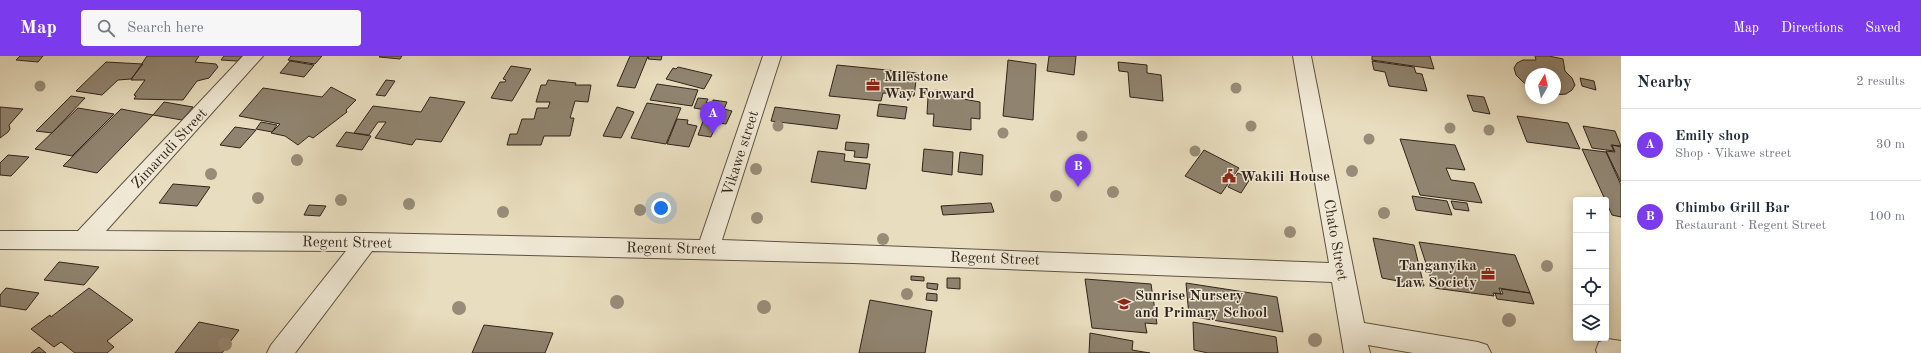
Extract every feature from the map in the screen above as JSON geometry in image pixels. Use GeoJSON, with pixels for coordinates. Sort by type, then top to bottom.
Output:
{"type":"FeatureCollection","features":[{"type":"Feature","properties":{"kind":"street","name":"Zimarudi Street"},"geometry":{"type":"LineString","coordinates":[[84,240],[254,56]]}},
{"type":"Feature","properties":{"kind":"street","name":"Vikawe street"},"geometry":{"type":"LineString","coordinates":[[708,249],[772,56]]}},
{"type":"Feature","properties":{"kind":"street","name":"Chato Street"},"geometry":{"type":"LineString","coordinates":[[1302,56],[1355,343]]}},
{"type":"Feature","properties":{"kind":"street","name":"Regent Street"},"geometry":{"type":"LineString","coordinates":[[0,240],[366,242],[708,249],[973,257],[1341,273]]}},
{"type":"Feature","properties":{"kind":"street"},"geometry":{"type":"LineString","coordinates":[[280,353],[366,242]]}},
{"type":"Feature","properties":{"kind":"street"},"geometry":{"type":"LineString","coordinates":[[1355,343],[1478,353]]}},
{"type":"Feature","properties":{"kind":"street"},"geometry":{"type":"LineString","coordinates":[[1610,353],[1608,350],[1621,352]]}},
{"type":"Feature","properties":{"kind":"building"},"geometry":{"type":"Polygon","coordinates":[[[20,56],[43,56],[38,62],[16,60],[20,56]]]}},
{"type":"Feature","properties":{"kind":"building"},"geometry":{"type":"Polygon","coordinates":[[[147,56],[199,56],[195,62],[216,64],[218,67],[209,78],[197,81],[183,100],[134,99],[136,96],[134,95],[145,80],[131,80],[147,56]]]}},
{"type":"Feature","properties":{"kind":"building"},"geometry":{"type":"Polygon","coordinates":[[[224,56],[242,56],[237,61],[221,60],[224,56]]]}},
{"type":"Feature","properties":{"kind":"building"},"geometry":{"type":"Polygon","coordinates":[[[291,56],[322,56],[315,64],[288,60],[291,56]]]}},
{"type":"Feature","properties":{"kind":"building"},"geometry":{"type":"Polygon","coordinates":[[[402,56],[400,59],[379,57],[402,56]]]}},
{"type":"Feature","properties":{"kind":"building"},"geometry":{"type":"Polygon","coordinates":[[[630,56],[648,56],[635,88],[617,86],[630,56]]]}},
{"type":"Feature","properties":{"kind":"building"},"geometry":{"type":"Polygon","coordinates":[[[649,56],[662,56],[661,60],[648,59],[649,56]]]}},
{"type":"Feature","properties":{"kind":"building"},"geometry":{"type":"Polygon","coordinates":[[[1049,56],[1076,56],[1074,75],[1047,71],[1049,56]]]}},
{"type":"Feature","properties":{"kind":"building"},"geometry":{"type":"Polygon","coordinates":[[[1372,56],[1430,56],[1434,69],[1372,60],[1372,56]]]}},
{"type":"Feature","properties":{"kind":"building"},"geometry":{"type":"Polygon","coordinates":[[[1535,56],[1549,56],[1563,59],[1565,71],[1572,78],[1575,85],[1572,90],[1566,94],[1561,94],[1561,68],[1525,68],[1525,83],[1523,82],[1516,75],[1514,68],[1517,63],[1523,60],[1536,60],[1535,56]]]}},
{"type":"Feature","properties":{"kind":"building"},"geometry":{"type":"Polygon","coordinates":[[[1008,60],[1036,64],[1033,120],[1003,116],[1008,60]]]}},
{"type":"Feature","properties":{"kind":"building"},"geometry":{"type":"Polygon","coordinates":[[[290,61],[314,65],[304,77],[280,73],[290,61]]]}},
{"type":"Feature","properties":{"kind":"building"},"geometry":{"type":"Polygon","coordinates":[[[1372,61],[1414,67],[1416,73],[1422,74],[1427,91],[1389,86],[1385,72],[1374,70],[1372,61]]]}},
{"type":"Feature","properties":{"kind":"building"},"geometry":{"type":"Polygon","coordinates":[[[106,62],[143,64],[131,79],[118,80],[102,95],[76,91],[106,62]]]}},
{"type":"Feature","properties":{"kind":"building"},"geometry":{"type":"Polygon","coordinates":[[[1118,62],[1147,65],[1147,73],[1161,75],[1163,101],[1130,97],[1128,72],[1119,71],[1118,62]]]}},
{"type":"Feature","properties":{"kind":"building","name":"Milestone Way Forward"},"geometry":{"type":"Polygon","coordinates":[[[837,65],[917,73],[914,96],[883,93],[881,101],[829,96],[837,65]]]}},
{"type":"Feature","properties":{"kind":"building"},"geometry":{"type":"Polygon","coordinates":[[[511,66],[531,69],[512,101],[491,98],[500,82],[505,82],[506,80],[503,79],[511,66]]]}},
{"type":"Feature","properties":{"kind":"building"},"geometry":{"type":"Polygon","coordinates":[[[678,67],[712,75],[704,89],[666,79],[673,68],[676,69],[678,67]]]}},
{"type":"Feature","properties":{"kind":"building"},"geometry":{"type":"Polygon","coordinates":[[[1580,78],[1594,81],[1596,90],[1582,86],[1580,78]]]}},
{"type":"Feature","properties":{"kind":"building"},"geometry":{"type":"Polygon","coordinates":[[[386,80],[395,81],[385,96],[376,95],[386,80]]]}},
{"type":"Feature","properties":{"kind":"building"},"geometry":{"type":"Polygon","coordinates":[[[548,80],[576,83],[575,85],[591,85],[588,102],[575,101],[570,118],[574,118],[570,136],[544,136],[541,145],[507,145],[510,134],[517,134],[522,119],[534,119],[537,108],[548,108],[550,102],[536,102],[541,85],[546,85],[548,80]]]}},
{"type":"Feature","properties":{"kind":"building"},"geometry":{"type":"Polygon","coordinates":[[[657,84],[698,90],[692,106],[650,100],[657,84]]]}},
{"type":"Feature","properties":{"kind":"building"},"geometry":{"type":"Polygon","coordinates":[[[331,87],[356,100],[346,110],[347,112],[313,138],[309,136],[298,145],[285,136],[271,133],[280,124],[239,116],[263,88],[322,97],[331,87]]]}},
{"type":"Feature","properties":{"kind":"building"},"geometry":{"type":"Polygon","coordinates":[[[935,90],[952,92],[952,97],[980,102],[980,119],[971,118],[971,130],[933,126],[934,114],[927,114],[928,97],[935,97],[935,90]]]}},
{"type":"Feature","properties":{"kind":"building"},"geometry":{"type":"Polygon","coordinates":[[[1467,95],[1484,97],[1490,114],[1473,111],[1467,95]]]}},
{"type":"Feature","properties":{"kind":"building"},"geometry":{"type":"Polygon","coordinates":[[[71,96],[85,98],[52,133],[36,131],[71,96]]]}},
{"type":"Feature","properties":{"kind":"building"},"geometry":{"type":"Polygon","coordinates":[[[430,97],[465,102],[441,142],[416,139],[412,145],[375,138],[386,122],[378,122],[369,135],[354,133],[373,106],[421,112],[430,97]]]}},
{"type":"Feature","properties":{"kind":"building"},"geometry":{"type":"Polygon","coordinates":[[[698,98],[708,99],[706,103],[712,104],[713,100],[727,102],[724,109],[732,111],[726,124],[707,121],[712,111],[694,108],[698,98]]]}},
{"type":"Feature","properties":{"kind":"building"},"geometry":{"type":"Polygon","coordinates":[[[164,102],[193,107],[182,120],[153,115],[164,102]]]}},
{"type":"Feature","properties":{"kind":"building"},"geometry":{"type":"Polygon","coordinates":[[[647,103],[681,108],[666,144],[631,138],[647,103]]]}},
{"type":"Feature","properties":{"kind":"building"},"geometry":{"type":"Polygon","coordinates":[[[879,104],[907,107],[905,119],[877,116],[879,104]]]}},
{"type":"Feature","properties":{"kind":"building"},"geometry":{"type":"Polygon","coordinates":[[[0,107],[23,109],[9,125],[10,129],[8,132],[0,138],[0,107]]]}},
{"type":"Feature","properties":{"kind":"building"},"geometry":{"type":"Polygon","coordinates":[[[617,107],[634,112],[621,138],[603,136],[617,107]]]}},
{"type":"Feature","properties":{"kind":"building"},"geometry":{"type":"Polygon","coordinates":[[[775,107],[840,115],[837,129],[771,121],[775,107]]]}},
{"type":"Feature","properties":{"kind":"building"},"geometry":{"type":"Polygon","coordinates":[[[78,108],[114,114],[72,156],[35,149],[78,108]]]}},
{"type":"Feature","properties":{"kind":"building"},"geometry":{"type":"Polygon","coordinates":[[[121,109],[153,115],[97,173],[63,166],[121,109]]]}},
{"type":"Feature","properties":{"kind":"building"},"geometry":{"type":"Polygon","coordinates":[[[1517,116],[1568,123],[1580,149],[1527,142],[1517,116]]]}},
{"type":"Feature","properties":{"kind":"building"},"geometry":{"type":"Polygon","coordinates":[[[677,119],[688,120],[687,124],[697,126],[689,147],[667,144],[677,119]]]}},
{"type":"Feature","properties":{"kind":"building"},"geometry":{"type":"Polygon","coordinates":[[[703,121],[717,123],[711,137],[698,135],[703,121]]]}},
{"type":"Feature","properties":{"kind":"building"},"geometry":{"type":"Polygon","coordinates":[[[261,122],[277,125],[272,132],[256,129],[261,122]]]}},
{"type":"Feature","properties":{"kind":"building"},"geometry":{"type":"Polygon","coordinates":[[[1583,126],[1615,131],[1621,146],[1611,145],[1614,151],[1592,148],[1583,126]]]}},
{"type":"Feature","properties":{"kind":"building"},"geometry":{"type":"Polygon","coordinates":[[[235,127],[256,130],[240,148],[220,145],[235,127]]]}},
{"type":"Feature","properties":{"kind":"building"},"geometry":{"type":"Polygon","coordinates":[[[346,132],[371,136],[362,150],[336,146],[346,132]]]}},
{"type":"Feature","properties":{"kind":"building"},"geometry":{"type":"Polygon","coordinates":[[[1400,139],[1455,145],[1465,170],[1446,168],[1451,180],[1474,183],[1482,203],[1420,195],[1400,139]]]}},
{"type":"Feature","properties":{"kind":"building"},"geometry":{"type":"Polygon","coordinates":[[[846,142],[869,144],[867,158],[854,157],[855,151],[845,150],[846,142]]]}},
{"type":"Feature","properties":{"kind":"building"},"geometry":{"type":"Polygon","coordinates":[[[1612,145],[1621,147],[1621,182],[1606,151],[1615,152],[1612,145]]]}},
{"type":"Feature","properties":{"kind":"building"},"geometry":{"type":"Polygon","coordinates":[[[924,149],[953,152],[952,175],[922,171],[924,149]]]}},
{"type":"Feature","properties":{"kind":"building"},"geometry":{"type":"Polygon","coordinates":[[[1582,149],[1606,152],[1621,185],[1621,217],[1612,215],[1609,208],[1609,197],[1604,197],[1582,149]]]}},
{"type":"Feature","properties":{"kind":"building"},"geometry":{"type":"Polygon","coordinates":[[[1204,150],[1239,168],[1221,194],[1185,176],[1204,150]]]}},
{"type":"Feature","properties":{"kind":"building"},"geometry":{"type":"Polygon","coordinates":[[[818,151],[845,154],[844,161],[870,164],[866,189],[811,182],[818,151]]]}},
{"type":"Feature","properties":{"kind":"building"},"geometry":{"type":"Polygon","coordinates":[[[960,152],[983,155],[982,175],[958,172],[960,152]]]}},
{"type":"Feature","properties":{"kind":"building"},"geometry":{"type":"Polygon","coordinates":[[[8,155],[29,157],[11,176],[0,175],[0,163],[8,155]]]}},
{"type":"Feature","properties":{"kind":"building"},"geometry":{"type":"Polygon","coordinates":[[[1238,173],[1250,179],[1241,193],[1228,187],[1238,173]]]}},
{"type":"Feature","properties":{"kind":"building"},"geometry":{"type":"Polygon","coordinates":[[[173,184],[210,187],[197,206],[159,203],[173,184]]]}},
{"type":"Feature","properties":{"kind":"building"},"geometry":{"type":"Polygon","coordinates":[[[1412,196],[1447,201],[1452,215],[1416,210],[1412,196]]]}},
{"type":"Feature","properties":{"kind":"building"},"geometry":{"type":"Polygon","coordinates":[[[1451,201],[1467,203],[1469,211],[1454,209],[1451,201]]]}},
{"type":"Feature","properties":{"kind":"building"},"geometry":{"type":"Polygon","coordinates":[[[991,203],[994,212],[943,215],[941,206],[991,203]]]}},
{"type":"Feature","properties":{"kind":"building"},"geometry":{"type":"Polygon","coordinates":[[[309,205],[326,206],[320,216],[304,215],[309,205]]]}},
{"type":"Feature","properties":{"kind":"building"},"geometry":{"type":"Polygon","coordinates":[[[1373,238],[1414,245],[1424,286],[1382,278],[1373,238]]]}},
{"type":"Feature","properties":{"kind":"building"},"geometry":{"type":"Polygon","coordinates":[[[1419,242],[1515,255],[1530,293],[1499,288],[1501,294],[1493,293],[1494,296],[1434,288],[1419,242]]]}},
{"type":"Feature","properties":{"kind":"building"},"geometry":{"type":"Polygon","coordinates":[[[59,262],[99,267],[84,285],[44,280],[59,262]]]}},
{"type":"Feature","properties":{"kind":"building"},"geometry":{"type":"Polygon","coordinates":[[[911,276],[924,277],[924,281],[911,280],[911,276]]]}},
{"type":"Feature","properties":{"kind":"building"},"geometry":{"type":"Polygon","coordinates":[[[947,278],[960,278],[960,289],[947,288],[947,278]]]}},
{"type":"Feature","properties":{"kind":"building"},"geometry":{"type":"Polygon","coordinates":[[[1085,279],[1151,284],[1157,324],[1145,323],[1147,333],[1092,328],[1085,279]]]}},
{"type":"Feature","properties":{"kind":"building"},"geometry":{"type":"Polygon","coordinates":[[[927,283],[938,284],[937,290],[927,288],[927,283]]]}},
{"type":"Feature","properties":{"kind":"building"},"geometry":{"type":"Polygon","coordinates":[[[1186,283],[1277,297],[1283,332],[1189,316],[1186,283]]]}},
{"type":"Feature","properties":{"kind":"building"},"geometry":{"type":"Polygon","coordinates":[[[6,288],[39,293],[26,310],[0,306],[0,295],[6,288]]]}},
{"type":"Feature","properties":{"kind":"building"},"geometry":{"type":"Polygon","coordinates":[[[89,288],[133,320],[107,341],[114,347],[107,353],[75,353],[61,342],[54,347],[31,329],[50,315],[51,317],[89,288]]]}},
{"type":"Feature","properties":{"kind":"building"},"geometry":{"type":"Polygon","coordinates":[[[1501,289],[1530,293],[1534,304],[1497,299],[1495,293],[1503,294],[1501,289]]]}},
{"type":"Feature","properties":{"kind":"building"},"geometry":{"type":"Polygon","coordinates":[[[927,293],[937,294],[937,301],[926,300],[927,293]]]}},
{"type":"Feature","properties":{"kind":"building"},"geometry":{"type":"Polygon","coordinates":[[[870,300],[932,311],[925,353],[859,353],[870,300]]]}},
{"type":"Feature","properties":{"kind":"building"},"geometry":{"type":"Polygon","coordinates":[[[199,322],[239,330],[222,353],[175,353],[199,322]]]}},
{"type":"Feature","properties":{"kind":"building"},"geometry":{"type":"Polygon","coordinates":[[[1193,322],[1276,337],[1278,353],[1208,353],[1194,350],[1193,322]]]}},
{"type":"Feature","properties":{"kind":"building"},"geometry":{"type":"Polygon","coordinates":[[[484,325],[553,333],[545,353],[472,353],[484,325]]]}},
{"type":"Feature","properties":{"kind":"building"},"geometry":{"type":"Polygon","coordinates":[[[1090,333],[1133,341],[1132,350],[1150,353],[1089,353],[1090,333]]]}},
{"type":"Feature","properties":{"kind":"building"},"geometry":{"type":"Polygon","coordinates":[[[39,347],[46,353],[31,353],[39,347]]]}},
{"type":"Feature","properties":{"kind":"place","name":"Milestone Way Forward"},"geometry":{"type":"Point","coordinates":[873,85]}},
{"type":"Feature","properties":{"kind":"place","name":"Emily shop"},"geometry":{"type":"Point","coordinates":[713,134]}},
{"type":"Feature","properties":{"kind":"place","name":"Wakili House"},"geometry":{"type":"Point","coordinates":[1229,176]}},
{"type":"Feature","properties":{"kind":"place","name":"Chimbo Grill Bar"},"geometry":{"type":"Point","coordinates":[1078,187]}},
{"type":"Feature","properties":{"kind":"place","name":"Tanganyika Law Society"},"geometry":{"type":"Point","coordinates":[1488,274]}},
{"type":"Feature","properties":{"kind":"place","name":"Sunrise Nursery and Primary School"},"geometry":{"type":"Point","coordinates":[1124,304]}}]}
